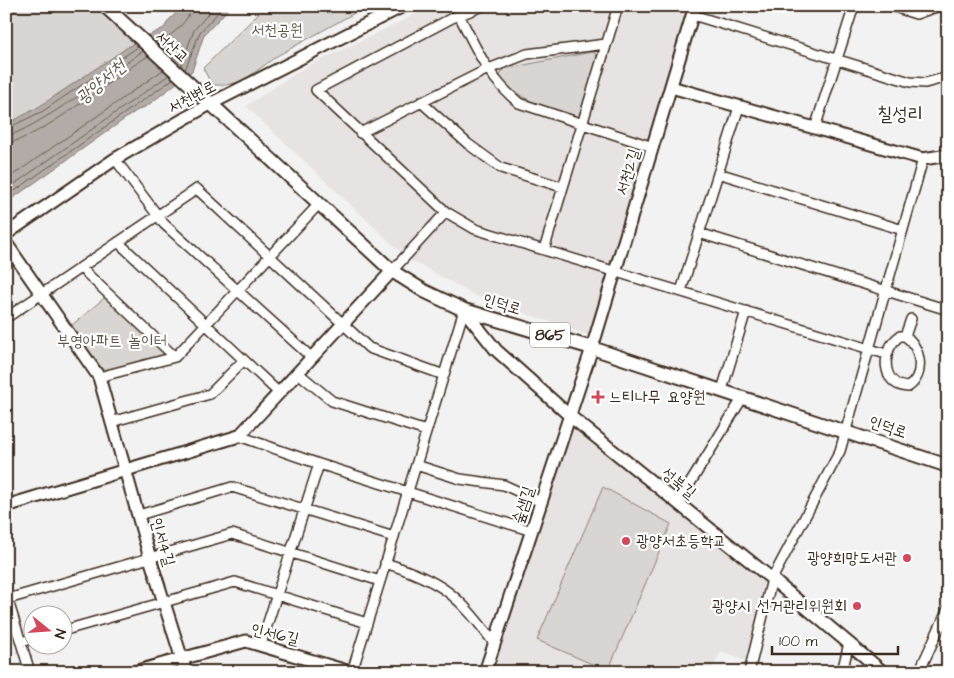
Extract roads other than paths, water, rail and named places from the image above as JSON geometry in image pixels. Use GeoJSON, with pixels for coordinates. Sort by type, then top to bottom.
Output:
{"type":"FeatureCollection","features":[{"type":"Feature","properties":{"kind":"main road","name":"서산교"},"geometry":{"type":"LineString","coordinates":[[105,6],[195,90]]}},
{"type":"Feature","properties":{"kind":"main road","name":"인덕로"},"geometry":{"type":"LineString","coordinates":[[195,90],[392,271],[424,292],[464,310],[592,348],[845,430],[948,466]]}},
{"type":"Feature","properties":{"kind":"street"},"geometry":{"type":"LineString","coordinates":[[6,9],[12,6]]}},
{"type":"Feature","properties":{"kind":"street","name":"서천변로"},"geometry":{"type":"LineString","coordinates":[[6,234],[115,160],[210,104],[403,6]]}},
{"type":"Feature","properties":{"kind":"street"},"geometry":{"type":"LineString","coordinates":[[483,6],[459,15],[316,90],[446,212],[475,229],[886,354]]}},
{"type":"Feature","properties":{"kind":"street"},"geometry":{"type":"LineString","coordinates":[[544,250],[618,6]]}},
{"type":"Feature","properties":{"kind":"street"},"geometry":{"type":"LineString","coordinates":[[816,128],[854,6]]}},
{"type":"Feature","properties":{"kind":"street"},"geometry":{"type":"LineString","coordinates":[[891,6],[916,14],[939,6]]}},
{"type":"Feature","properties":{"kind":"street"},"geometry":{"type":"LineString","coordinates":[[694,11],[837,60],[917,84],[948,77]]}},
{"type":"Feature","properties":{"kind":"street","name":"서천2길"},"geometry":{"type":"LineString","coordinates":[[592,348],[694,11]]}},
{"type":"Feature","properties":{"kind":"street"},"geometry":{"type":"LineString","coordinates":[[459,15],[486,70],[501,89],[519,103],[653,146]]}},
{"type":"Feature","properties":{"kind":"street"},"geometry":{"type":"LineString","coordinates":[[360,133],[486,70],[526,54],[606,44]]}},
{"type":"Feature","properties":{"kind":"street"},"geometry":{"type":"LineString","coordinates":[[671,87],[923,159],[948,155]]}},
{"type":"Feature","properties":{"kind":"street"},"geometry":{"type":"LineString","coordinates":[[421,102],[468,144],[501,168],[562,187]]}},
{"type":"Feature","properties":{"kind":"street"},"geometry":{"type":"LineString","coordinates":[[681,291],[739,107]]}},
{"type":"Feature","properties":{"kind":"street"},"geometry":{"type":"LineString","coordinates":[[749,672],[772,579],[840,451],[923,159]]}},
{"type":"Feature","properties":{"kind":"street"},"geometry":{"type":"LineString","coordinates":[[115,160],[157,216],[311,357]]}},
{"type":"Feature","properties":{"kind":"street"},"geometry":{"type":"LineString","coordinates":[[718,173],[903,230]]}},
{"type":"Feature","properties":{"kind":"street"},"geometry":{"type":"LineString","coordinates":[[6,318],[197,189],[369,348],[444,374]]}},
{"type":"Feature","properties":{"kind":"street"},"geometry":{"type":"LineString","coordinates":[[99,377],[175,357],[319,204]]}},
{"type":"Feature","properties":{"kind":"street"},"geometry":{"type":"LineString","coordinates":[[6,506],[239,436],[446,212]]}},
{"type":"Feature","properties":{"kind":"street"},"geometry":{"type":"LineString","coordinates":[[699,233],[948,309]]}},
{"type":"Feature","properties":{"kind":"street"},"geometry":{"type":"LineString","coordinates":[[118,242],[278,392]]}},
{"type":"Feature","properties":{"kind":"street","name":"인서4길"},"geometry":{"type":"LineString","coordinates":[[6,243],[99,377],[150,558],[186,672]]}},
{"type":"Feature","properties":{"kind":"street"},"geometry":{"type":"LineString","coordinates":[[81,268],[175,357]]}},
{"type":"Feature","properties":{"kind":"street"},"geometry":{"type":"LineString","coordinates":[[351,672],[464,310]]}},
{"type":"Feature","properties":{"kind":"street","name":"성북길"},"geometry":{"type":"LineString","coordinates":[[464,310],[496,350],[570,416],[772,579],[883,672]]}},
{"type":"Feature","properties":{"kind":"street"},"geometry":{"type":"LineString","coordinates":[[722,390],[746,311]]}},
{"type":"Feature","properties":{"kind":"street"},"geometry":{"type":"LineString","coordinates":[[905,336],[918,351],[918,370],[912,384],[902,387],[896,383],[888,370],[886,354],[895,340],[905,336],[911,319]]}},
{"type":"Feature","properties":{"kind":"street","name":"숲샘길"},"geometry":{"type":"LineString","coordinates":[[485,672],[592,348]]}},
{"type":"Feature","properties":{"kind":"street"},"geometry":{"type":"LineString","coordinates":[[111,422],[210,394],[243,360]]}},
{"type":"Feature","properties":{"kind":"street"},"geometry":{"type":"LineString","coordinates":[[298,372],[332,401],[426,432]]}},
{"type":"Feature","properties":{"kind":"street"},"geometry":{"type":"LineString","coordinates":[[678,504],[743,397]]}},
{"type":"Feature","properties":{"kind":"street"},"geometry":{"type":"LineString","coordinates":[[239,436],[319,464],[532,531]]}},
{"type":"Feature","properties":{"kind":"street"},"geometry":{"type":"LineString","coordinates":[[261,644],[319,464]]}},
{"type":"Feature","properties":{"kind":"street"},"geometry":{"type":"LineString","coordinates":[[416,464],[460,479],[504,485],[541,502]]}},
{"type":"Feature","properties":{"kind":"street"},"geometry":{"type":"LineString","coordinates":[[138,515],[232,487],[394,537]]}},
{"type":"Feature","properties":{"kind":"street"},"geometry":{"type":"LineString","coordinates":[[30,672],[7,596],[232,534],[380,581]]}},
{"type":"Feature","properties":{"kind":"street"},"geometry":{"type":"LineString","coordinates":[[385,564],[416,573],[449,592],[468,608],[494,644]]}},
{"type":"Feature","properties":{"kind":"street"},"geometry":{"type":"LineString","coordinates":[[72,628],[235,582],[367,624]]}},
{"type":"Feature","properties":{"kind":"street"},"geometry":{"type":"LineString","coordinates":[[919,672],[948,609]]}},
{"type":"Feature","properties":{"kind":"street","name":"인서6길"},"geometry":{"type":"LineString","coordinates":[[134,672],[246,641],[351,672]]}},
{"type":"Feature","properties":{"kind":"street"},"geometry":{"type":"LineString","coordinates":[[842,672],[849,643]]}},
{"type":"Feature","properties":{"kind":"water","name":"광양서천"},"geometry":{"type":"Polygon","coordinates":[[[183,6],[231,6],[204,35],[192,71],[147,106],[136,111],[6,203],[6,125],[40,106],[137,41],[164,28],[183,6]]]}},
{"type":"Feature","properties":{"kind":"place","name":"느티나무 요양원"},"geometry":{"type":"Point","coordinates":[598,397]}},
{"type":"Feature","properties":{"kind":"place","name":"광양서초등학교"},"geometry":{"type":"Point","coordinates":[626,541]}},
{"type":"Feature","properties":{"kind":"place","name":"광양희망도서관"},"geometry":{"type":"Point","coordinates":[907,558]}},
{"type":"Feature","properties":{"kind":"place","name":"광양시 선거관리위원회"},"geometry":{"type":"Point","coordinates":[857,606]}},
{"type":"Feature","properties":{"kind":"district","name":"칠성리"},"geometry":{"type":"Point","coordinates":[900,114]}},
{"type":"Feature","properties":{"kind":"park label","name":"서천공원"},"geometry":{"type":"Point","coordinates":[277,30]}},
{"type":"Feature","properties":{"kind":"park label","name":"부영아파트 놀이터"},"geometry":{"type":"Point","coordinates":[112,341]}}]}
